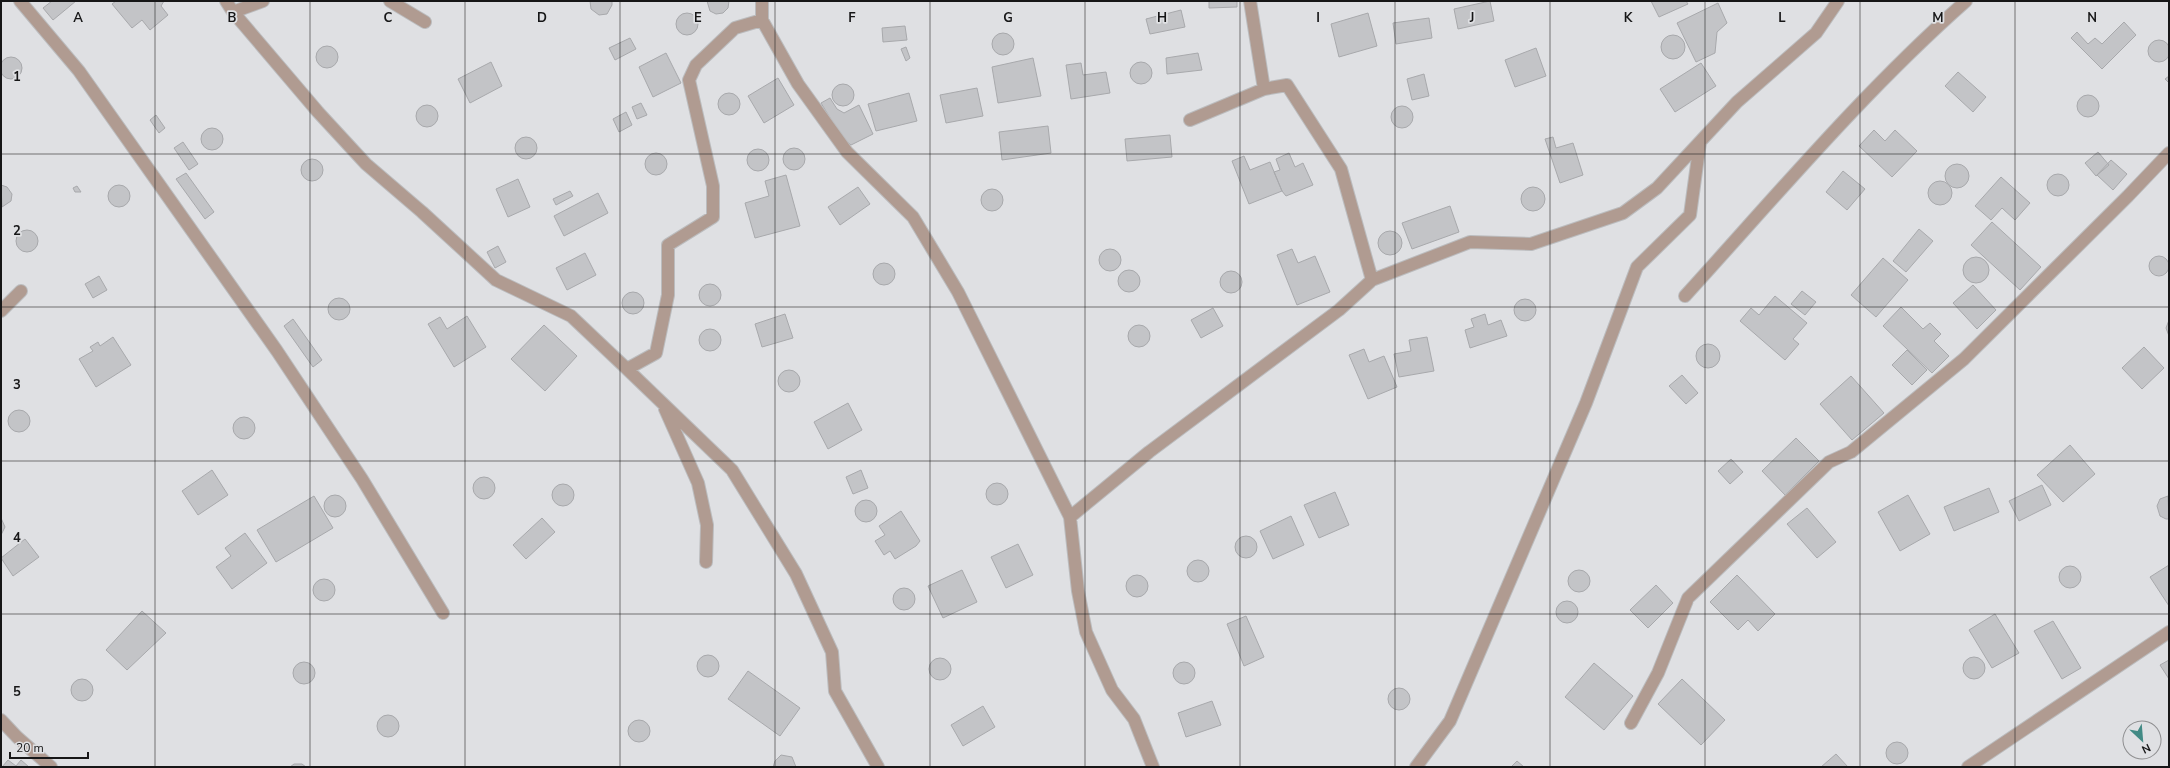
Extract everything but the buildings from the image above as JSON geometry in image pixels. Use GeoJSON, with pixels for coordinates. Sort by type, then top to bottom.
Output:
{"type":"FeatureCollection","features":[{"type":"Feature","properties":{"kind":"street"},"geometry":{"type":"LineString","coordinates":[[20,1],[79,71],[277,351],[362,479],[443,613]]}},
{"type":"Feature","properties":{"kind":"street"},"geometry":{"type":"LineString","coordinates":[[226,1],[233,12],[318,112],[366,164],[422,212],[496,280],[571,316],[732,470],[796,574],[832,652],[835,691],[878,767]]}},
{"type":"Feature","properties":{"kind":"street"},"geometry":{"type":"LineString","coordinates":[[233,12],[263,1]]}},
{"type":"Feature","properties":{"kind":"street"},"geometry":{"type":"LineString","coordinates":[[390,1],[425,22]]}},
{"type":"Feature","properties":{"kind":"street"},"geometry":{"type":"LineString","coordinates":[[762,1],[762,20],[798,84],[847,152],[913,217],[958,292],[1070,518],[1078,591],[1086,632],[1112,690],[1134,719],[1153,767]]}},
{"type":"Feature","properties":{"kind":"street"},"geometry":{"type":"LineString","coordinates":[[1250,1],[1264,89]]}},
{"type":"Feature","properties":{"kind":"street"},"geometry":{"type":"LineString","coordinates":[[1070,518],[1149,452],[1339,310],[1372,280],[1470,242],[1531,244],[1623,213],[1657,188],[1737,102],[1816,33],[1838,1]]}},
{"type":"Feature","properties":{"kind":"street"},"geometry":{"type":"LineString","coordinates":[[1685,296],[1840,125],[1932,31],[1966,1]]}},
{"type":"Feature","properties":{"kind":"street"},"geometry":{"type":"LineString","coordinates":[[627,369],[656,353],[668,296],[668,244],[713,217],[713,186],[689,80],[696,65],[735,28],[762,20]]}},
{"type":"Feature","properties":{"kind":"street"},"geometry":{"type":"LineString","coordinates":[[1190,120],[1264,89],[1287,85],[1341,169],[1372,280]]}},
{"type":"Feature","properties":{"kind":"street"},"geometry":{"type":"LineString","coordinates":[[1416,767],[1450,721],[1586,404],[1637,267],[1690,215],[1700,142]]}},
{"type":"Feature","properties":{"kind":"street"},"geometry":{"type":"LineString","coordinates":[[1631,723],[1658,673],[1688,598],[1829,462],[1851,452],[1964,359],[2128,196],[2169,153]]}},
{"type":"Feature","properties":{"kind":"street"},"geometry":{"type":"LineString","coordinates":[[1,311],[21,291]]}},
{"type":"Feature","properties":{"kind":"street"},"geometry":{"type":"LineString","coordinates":[[662,402],[698,483],[707,525],[706,562]]}},
{"type":"Feature","properties":{"kind":"street"},"geometry":{"type":"LineString","coordinates":[[1968,767],[2169,632]]}},
{"type":"Feature","properties":{"kind":"street"},"geometry":{"type":"LineString","coordinates":[[1,720],[17,737],[51,767]]}}]}
